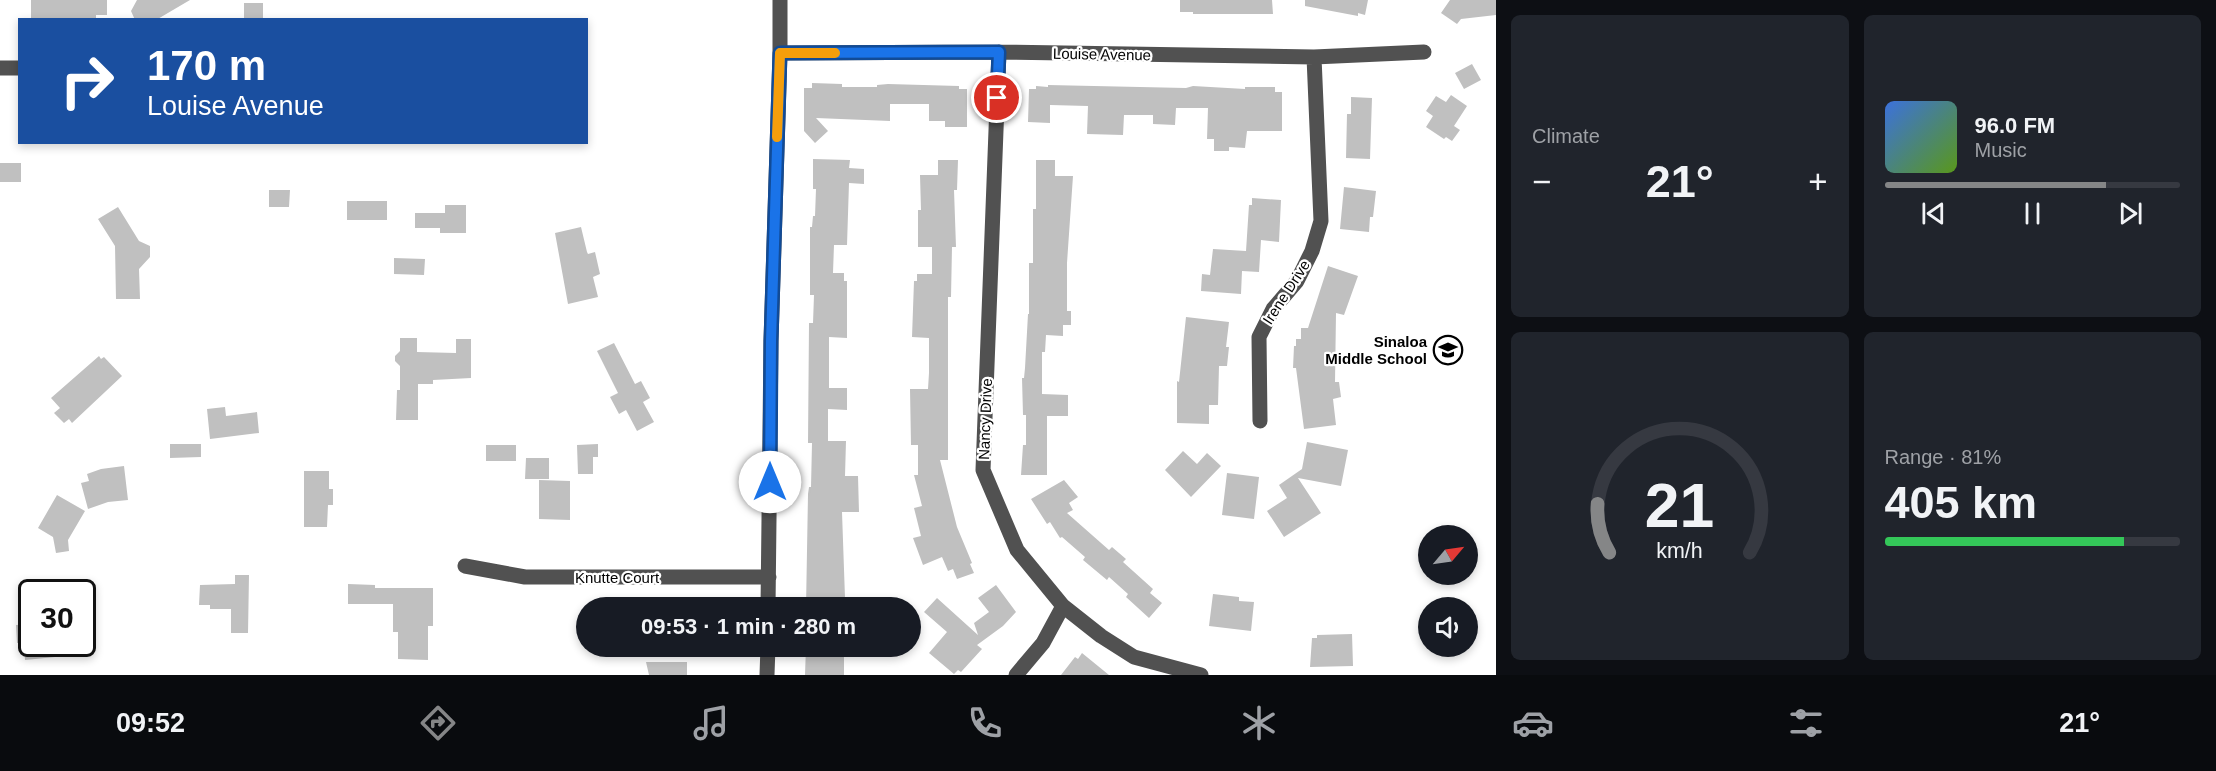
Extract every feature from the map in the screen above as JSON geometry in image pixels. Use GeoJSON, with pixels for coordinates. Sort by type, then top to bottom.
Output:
{"type":"FeatureCollection","features":[{"type":"Feature","properties":{"kind":"street"},"geometry":{"type":"LineString","coordinates":[[768,597],[771,341],[780,0]]}},
{"type":"Feature","properties":{"kind":"street","name":"Louise Avenue"},"geometry":{"type":"LineString","coordinates":[[780,53],[999,52],[1314,57],[1424,52]]}},
{"type":"Feature","properties":{"kind":"street","name":"Nancy Drive"},"geometry":{"type":"LineString","coordinates":[[999,52],[983,470],[1017,550],[1063,606],[1101,636],[1134,657],[1201,675]]}},
{"type":"Feature","properties":{"kind":"street","name":"Irene Drive"},"geometry":{"type":"LineString","coordinates":[[1260,421],[1259,337],[1273,309],[1297,281],[1312,251],[1321,221],[1314,57]]}},
{"type":"Feature","properties":{"kind":"street"},"geometry":{"type":"LineString","coordinates":[[0,68],[18,68]]}},
{"type":"Feature","properties":{"kind":"street","name":"Knutte Court"},"geometry":{"type":"LineString","coordinates":[[465,566],[525,577],[769,577]]}},
{"type":"Feature","properties":{"kind":"street"},"geometry":{"type":"LineString","coordinates":[[1016,675],[1043,643],[1063,606]]}},
{"type":"Feature","properties":{"kind":"street"},"geometry":{"type":"LineString","coordinates":[[767,675],[768,657]]}},
{"type":"Feature","properties":{"kind":"building"},"geometry":{"type":"Polygon","coordinates":[[[31,0],[107,0],[107,15],[96,15],[96,18],[31,18],[31,0]]]}},
{"type":"Feature","properties":{"kind":"building"},"geometry":{"type":"Polygon","coordinates":[[[137,0],[190,0],[159,18],[134,18],[131,11],[137,0]]]}},
{"type":"Feature","properties":{"kind":"building"},"geometry":{"type":"Polygon","coordinates":[[[1180,0],[1272,0],[1273,14],[1193,14],[1193,12],[1180,12],[1180,0]]]}},
{"type":"Feature","properties":{"kind":"building"},"geometry":{"type":"Polygon","coordinates":[[[1305,0],[1368,0],[1365,15],[1358,13],[1358,16],[1305,6],[1305,0]]]}},
{"type":"Feature","properties":{"kind":"building"},"geometry":{"type":"Polygon","coordinates":[[[1450,0],[1496,0],[1496,15],[1461,19],[1457,24],[1441,13],[1450,0]]]}},
{"type":"Feature","properties":{"kind":"building"},"geometry":{"type":"Polygon","coordinates":[[[244,3],[263,3],[263,18],[244,18],[244,3]]]}},
{"type":"Feature","properties":{"kind":"building"},"geometry":{"type":"Polygon","coordinates":[[[1472,64],[1481,80],[1464,89],[1455,73],[1472,64]]]}},
{"type":"Feature","properties":{"kind":"building"},"geometry":{"type":"Polygon","coordinates":[[[812,83],[842,84],[842,87],[877,87],[877,85],[888,84],[959,86],[959,89],[967,89],[967,127],[945,127],[945,121],[929,121],[929,104],[890,104],[890,121],[816,118],[828,131],[815,143],[804,131],[804,88],[812,88],[812,83]]]}},
{"type":"Feature","properties":{"kind":"building"},"geometry":{"type":"Polygon","coordinates":[[[1048,85],[1186,88],[1193,86],[1245,89],[1245,87],[1275,87],[1275,92],[1282,92],[1282,131],[1247,131],[1245,148],[1229,147],[1229,151],[1214,151],[1214,139],[1207,139],[1208,108],[1176,108],[1175,125],[1153,124],[1153,115],[1124,115],[1123,135],[1087,134],[1088,106],[1050,105],[1050,123],[1028,122],[1029,89],[1036,89],[1036,86],[1048,87],[1048,85]]]}},
{"type":"Feature","properties":{"kind":"building"},"geometry":{"type":"Polygon","coordinates":[[[1451,95],[1467,106],[1454,126],[1460,130],[1452,141],[1446,137],[1444,139],[1426,127],[1433,116],[1426,111],[1436,96],[1446,102],[1451,95]]]}},
{"type":"Feature","properties":{"kind":"building"},"geometry":{"type":"Polygon","coordinates":[[[1351,97],[1372,98],[1370,159],[1346,158],[1347,114],[1351,114],[1351,97]]]}},
{"type":"Feature","properties":{"kind":"building"},"geometry":{"type":"Polygon","coordinates":[[[813,159],[850,160],[849,168],[864,169],[864,184],[849,183],[847,245],[834,245],[833,273],[844,273],[844,281],[847,281],[847,338],[829,337],[829,388],[847,388],[847,410],[828,409],[828,441],[846,441],[845,476],[858,476],[859,512],[842,512],[845,597],[806,597],[808,494],[809,487],[811,487],[812,443],[808,443],[809,323],[813,323],[814,295],[810,295],[810,227],[812,227],[813,216],[815,216],[816,189],[813,189],[813,159]]]}},
{"type":"Feature","properties":{"kind":"building"},"geometry":{"type":"Polygon","coordinates":[[[938,160],[958,160],[957,190],[954,190],[956,247],[952,247],[951,297],[948,297],[948,460],[940,460],[957,527],[974,573],[957,579],[953,569],[948,571],[942,557],[923,565],[913,538],[921,536],[914,508],[922,506],[914,475],[918,475],[918,445],[911,445],[910,389],[928,389],[929,373],[929,338],[912,337],[914,281],[917,281],[917,274],[932,274],[932,247],[918,247],[918,210],[921,210],[920,175],[938,175],[938,160]]]}},
{"type":"Feature","properties":{"kind":"building"},"geometry":{"type":"Polygon","coordinates":[[[1036,160],[1055,160],[1055,176],[1073,176],[1067,263],[1067,311],[1071,311],[1071,325],[1063,325],[1063,336],[1046,335],[1045,352],[1042,352],[1042,394],[1068,395],[1068,416],[1047,416],[1047,475],[1021,475],[1023,445],[1026,445],[1022,378],[1024,378],[1029,314],[1029,263],[1033,263],[1036,160]]]}},
{"type":"Feature","properties":{"kind":"building"},"geometry":{"type":"Polygon","coordinates":[[[0,163],[21,163],[21,182],[0,182],[0,163]]]}},
{"type":"Feature","properties":{"kind":"building"},"geometry":{"type":"Polygon","coordinates":[[[1344,187],[1376,191],[1369,232],[1340,229],[1344,187]]]}},
{"type":"Feature","properties":{"kind":"building"},"geometry":{"type":"Polygon","coordinates":[[[269,190],[290,190],[289,207],[269,207],[269,190]]]}},
{"type":"Feature","properties":{"kind":"building"},"geometry":{"type":"Polygon","coordinates":[[[1252,198],[1281,200],[1279,242],[1261,240],[1259,272],[1242,271],[1241,294],[1201,291],[1202,274],[1210,275],[1213,249],[1246,251],[1249,205],[1252,205],[1252,198]]]}},
{"type":"Feature","properties":{"kind":"building"},"geometry":{"type":"Polygon","coordinates":[[[347,201],[387,201],[387,220],[347,220],[347,201]]]}},
{"type":"Feature","properties":{"kind":"building"},"geometry":{"type":"Polygon","coordinates":[[[445,205],[466,205],[466,233],[440,233],[440,228],[415,228],[415,213],[445,213],[445,205]]]}},
{"type":"Feature","properties":{"kind":"building"},"geometry":{"type":"Polygon","coordinates":[[[118,207],[139,241],[150,246],[150,257],[139,269],[140,299],[116,299],[115,246],[98,219],[118,207]]]}},
{"type":"Feature","properties":{"kind":"building"},"geometry":{"type":"Polygon","coordinates":[[[581,227],[588,254],[595,252],[600,274],[593,277],[598,297],[568,304],[555,233],[581,227]]]}},
{"type":"Feature","properties":{"kind":"building"},"geometry":{"type":"Polygon","coordinates":[[[394,258],[425,259],[424,275],[394,274],[394,258]]]}},
{"type":"Feature","properties":{"kind":"building"},"geometry":{"type":"Polygon","coordinates":[[[1328,266],[1358,276],[1344,315],[1336,313],[1335,382],[1339,382],[1341,397],[1333,399],[1336,425],[1304,429],[1296,368],[1293,368],[1294,346],[1296,346],[1296,339],[1301,339],[1301,328],[1308,328],[1328,266]]]}},
{"type":"Feature","properties":{"kind":"building"},"geometry":{"type":"Polygon","coordinates":[[[1186,317],[1229,322],[1226,347],[1229,347],[1227,366],[1219,366],[1218,405],[1209,405],[1209,424],[1177,423],[1177,381],[1179,382],[1186,317]]]}},
{"type":"Feature","properties":{"kind":"building"},"geometry":{"type":"Polygon","coordinates":[[[400,338],[417,338],[417,352],[456,353],[456,339],[471,339],[471,378],[433,380],[433,384],[418,384],[418,420],[396,420],[400,366],[395,361],[395,356],[400,351],[400,338]]]}},
{"type":"Feature","properties":{"kind":"building"},"geometry":{"type":"Polygon","coordinates":[[[614,343],[635,384],[641,381],[650,398],[643,402],[654,422],[637,431],[626,410],[619,414],[610,397],[618,393],[597,351],[614,343]]]}},
{"type":"Feature","properties":{"kind":"building"},"geometry":{"type":"Polygon","coordinates":[[[99,356],[101,359],[104,357],[122,376],[72,423],[69,419],[64,423],[54,413],[60,408],[51,398],[99,356]]]}},
{"type":"Feature","properties":{"kind":"building"},"geometry":{"type":"Polygon","coordinates":[[[225,407],[226,416],[257,412],[259,433],[210,439],[207,409],[225,407]]]}},
{"type":"Feature","properties":{"kind":"building"},"geometry":{"type":"Polygon","coordinates":[[[1307,442],[1348,450],[1341,486],[1298,478],[1321,513],[1284,537],[1267,511],[1287,498],[1279,485],[1302,469],[1307,442]]]}},
{"type":"Feature","properties":{"kind":"building"},"geometry":{"type":"Polygon","coordinates":[[[170,444],[201,444],[201,457],[170,458],[170,444]]]}},
{"type":"Feature","properties":{"kind":"building"},"geometry":{"type":"Polygon","coordinates":[[[598,444],[598,457],[593,457],[593,474],[578,474],[577,445],[598,444]]]}},
{"type":"Feature","properties":{"kind":"building"},"geometry":{"type":"Polygon","coordinates":[[[486,445],[516,445],[516,461],[486,461],[486,445]]]}},
{"type":"Feature","properties":{"kind":"building"},"geometry":{"type":"Polygon","coordinates":[[[1183,451],[1197,464],[1207,453],[1221,466],[1191,497],[1165,470],[1183,451]]]}},
{"type":"Feature","properties":{"kind":"building"},"geometry":{"type":"Polygon","coordinates":[[[526,458],[549,458],[549,479],[525,479],[526,458]]]}},
{"type":"Feature","properties":{"kind":"building"},"geometry":{"type":"Polygon","coordinates":[[[124,466],[128,500],[108,502],[88,509],[81,483],[89,481],[87,474],[101,469],[124,466]]]}},
{"type":"Feature","properties":{"kind":"building"},"geometry":{"type":"Polygon","coordinates":[[[304,471],[329,471],[329,489],[333,489],[333,505],[328,505],[327,527],[304,527],[304,471]]]}},
{"type":"Feature","properties":{"kind":"building"},"geometry":{"type":"Polygon","coordinates":[[[1227,473],[1259,477],[1254,519],[1222,515],[1227,473]]]}},
{"type":"Feature","properties":{"kind":"building"},"geometry":{"type":"Polygon","coordinates":[[[539,480],[570,481],[570,520],[539,519],[539,480]]]}},
{"type":"Feature","properties":{"kind":"building"},"geometry":{"type":"Polygon","coordinates":[[[1064,480],[1078,497],[1069,503],[1073,510],[1067,513],[1109,550],[1112,547],[1126,559],[1123,562],[1153,589],[1150,593],[1162,603],[1149,618],[1126,597],[1128,594],[1109,577],[1107,580],[1083,560],[1085,557],[1062,537],[1060,538],[1050,522],[1047,524],[1031,499],[1064,480]]]}},
{"type":"Feature","properties":{"kind":"building"},"geometry":{"type":"Polygon","coordinates":[[[57,495],[85,511],[68,540],[69,551],[56,553],[53,537],[38,528],[57,495]]]}},
{"type":"Feature","properties":{"kind":"building"},"geometry":{"type":"Polygon","coordinates":[[[235,575],[249,575],[248,633],[231,633],[231,609],[210,609],[210,605],[199,605],[200,585],[235,584],[235,575]]]}},
{"type":"Feature","properties":{"kind":"building"},"geometry":{"type":"Polygon","coordinates":[[[348,584],[375,585],[375,588],[433,588],[433,626],[428,626],[428,660],[398,659],[398,632],[393,632],[393,604],[348,604],[348,584]]]}},
{"type":"Feature","properties":{"kind":"building"},"geometry":{"type":"Polygon","coordinates":[[[996,585],[1016,612],[1003,626],[977,645],[982,649],[961,672],[958,670],[954,674],[929,653],[947,632],[924,612],[937,598],[978,635],[974,623],[989,612],[978,598],[996,585]]]}},
{"type":"Feature","properties":{"kind":"building"},"geometry":{"type":"Polygon","coordinates":[[[1213,594],[1239,597],[1239,601],[1254,602],[1251,631],[1209,626],[1213,594]]]}},
{"type":"Feature","properties":{"kind":"building"},"geometry":{"type":"Polygon","coordinates":[[[16,625],[18,625],[18,643],[17,643],[16,625]]]}},
{"type":"Feature","properties":{"kind":"building"},"geometry":{"type":"Polygon","coordinates":[[[1352,634],[1353,666],[1310,667],[1312,638],[1317,638],[1317,635],[1352,634]]]}},
{"type":"Feature","properties":{"kind":"building"},"geometry":{"type":"Polygon","coordinates":[[[1082,653],[1109,675],[1061,675],[1075,657],[1078,659],[1082,653]]]}},
{"type":"Feature","properties":{"kind":"building"},"geometry":{"type":"Polygon","coordinates":[[[25,657],[55,657],[25,660],[25,657]]]}},
{"type":"Feature","properties":{"kind":"building"},"geometry":{"type":"Polygon","coordinates":[[[806,657],[844,657],[844,675],[805,675],[806,657]]]}},
{"type":"Feature","properties":{"kind":"building"},"geometry":{"type":"Polygon","coordinates":[[[646,662],[687,662],[687,675],[649,675],[646,662]]]}},
{"type":"Feature","properties":{"kind":"slow traffic"},"geometry":{"type":"LineString","coordinates":[[777,137],[780,53],[835,53]]}},
{"type":"Feature","properties":{"kind":"place","name":"Sinaloa Middle School"},"geometry":{"type":"Point","coordinates":[1448,350]}},
{"type":"Feature","properties":{"kind":"route"},"geometry":{"type":"LineString","coordinates":[[770,482],[771,341],[780,53],[999,52],[997,98]]}}]}
